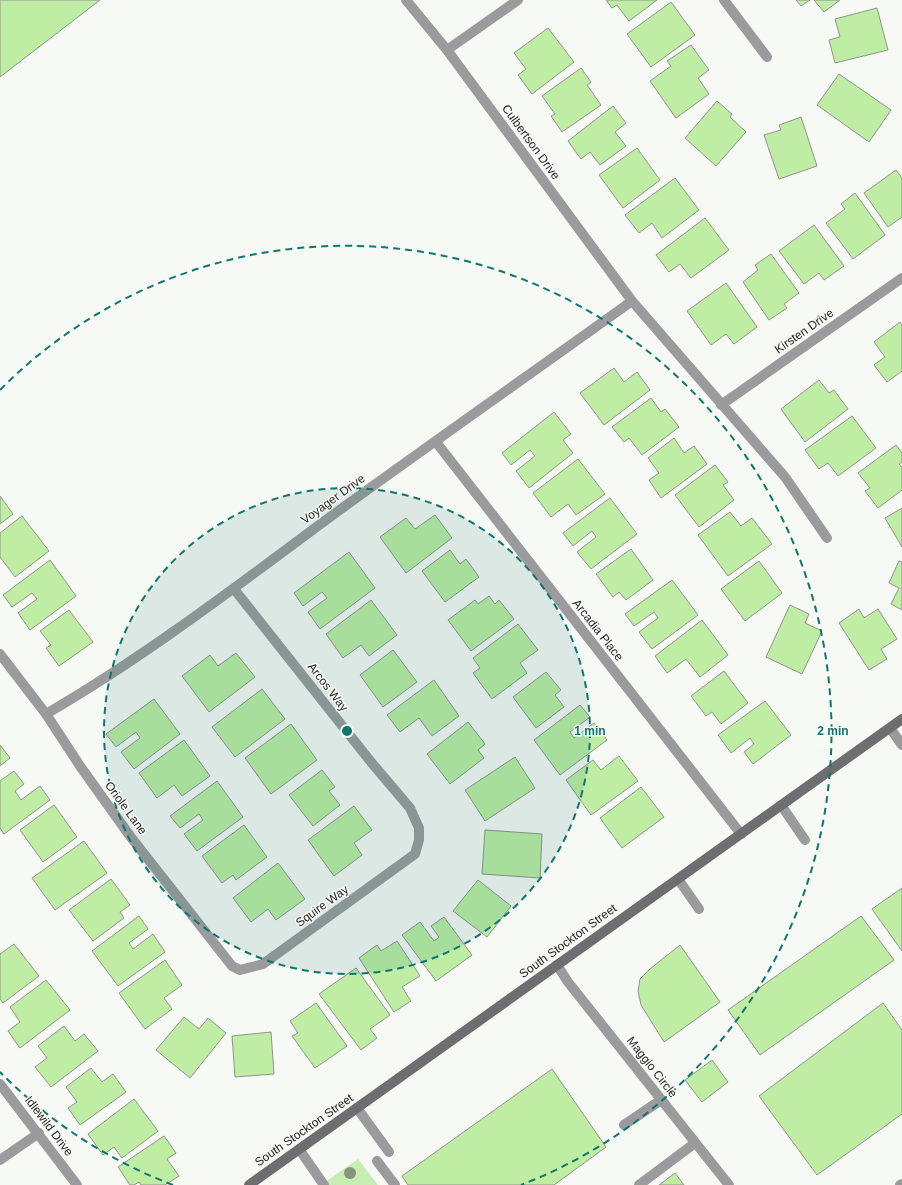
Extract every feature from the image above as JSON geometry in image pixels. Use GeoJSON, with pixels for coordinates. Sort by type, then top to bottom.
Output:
{"type":"FeatureCollection","features":[{"type":"Feature","properties":{"kind":"street","name":"Culbertson Drive"},"geometry":{"type":"LineString","coordinates":[[406,0],[448,50],[632,301],[785,477],[828,538]]}},
{"type":"Feature","properties":{"kind":"street"},"geometry":{"type":"LineString","coordinates":[[448,50],[518,0]]}},
{"type":"Feature","properties":{"kind":"street"},"geometry":{"type":"LineString","coordinates":[[724,0],[767,57]]}},
{"type":"Feature","properties":{"kind":"street","name":"Kirsten Drive"},"geometry":{"type":"LineString","coordinates":[[722,405],[902,278]]}},
{"type":"Feature","properties":{"kind":"street","name":"Voyager Drive"},"geometry":{"type":"LineString","coordinates":[[46,714],[83,692],[234,589],[332,516],[632,301]]}},
{"type":"Feature","properties":{"kind":"street","name":"Arcadia Place"},"geometry":{"type":"LineString","coordinates":[[436,442],[741,834]]}},
{"type":"Feature","properties":{"kind":"street","name":"Arcos Way"},"geometry":{"type":"LineString","coordinates":[[234,589],[371,762],[410,808],[419,828],[419,840],[415,854]]}},
{"type":"Feature","properties":{"kind":"street","name":"Oriole Lane"},"geometry":{"type":"LineString","coordinates":[[0,654],[46,714],[80,766],[130,836],[232,966],[240,970]]}},
{"type":"Feature","properties":{"kind":"street","name":"South Stockton Street"},"geometry":{"type":"LineString","coordinates":[[249,1185],[902,719]]}},
{"type":"Feature","properties":{"kind":"street"},"geometry":{"type":"LineString","coordinates":[[890,728],[902,745]]}},
{"type":"Feature","properties":{"kind":"street"},"geometry":{"type":"LineString","coordinates":[[781,805],[805,840]]}},
{"type":"Feature","properties":{"kind":"street","name":"Squire Way"},"geometry":{"type":"LineString","coordinates":[[240,970],[263,964],[415,854]]}},
{"type":"Feature","properties":{"kind":"street"},"geometry":{"type":"LineString","coordinates":[[678,879],[699,909]]}},
{"type":"Feature","properties":{"kind":"street","name":"Maggio Circle"},"geometry":{"type":"LineString","coordinates":[[557,965],[568,982],[729,1185]]}},
{"type":"Feature","properties":{"kind":"street","name":"Idlewild Drive"},"geometry":{"type":"LineString","coordinates":[[0,1084],[39,1133],[77,1185]]}},
{"type":"Feature","properties":{"kind":"street"},"geometry":{"type":"LineString","coordinates":[[624,1125],[661,1100]]}},
{"type":"Feature","properties":{"kind":"street"},"geometry":{"type":"LineString","coordinates":[[358,1108],[389,1152]]}},
{"type":"Feature","properties":{"kind":"street"},"geometry":{"type":"LineString","coordinates":[[0,1160],[39,1133]]}},
{"type":"Feature","properties":{"kind":"street"},"geometry":{"type":"LineString","coordinates":[[639,1185],[695,1143]]}},
{"type":"Feature","properties":{"kind":"street"},"geometry":{"type":"LineString","coordinates":[[300,1149],[324,1185]]}},
{"type":"Feature","properties":{"kind":"street"},"geometry":{"type":"LineString","coordinates":[[377,1161],[395,1185]]}},
{"type":"Feature","properties":{"kind":"green space"},"geometry":{"type":"Polygon","coordinates":[[[358,1159],[378,1185],[321,1185],[358,1159]]]}},
{"type":"Feature","properties":{"kind":"building"},"geometry":{"type":"Polygon","coordinates":[[[0,0],[100,0],[0,77],[0,0]]]}},
{"type":"Feature","properties":{"kind":"building"},"geometry":{"type":"Polygon","coordinates":[[[606,0],[657,0],[629,21],[617,5],[612,8],[606,0]]]}},
{"type":"Feature","properties":{"kind":"building"},"geometry":{"type":"Polygon","coordinates":[[[796,0],[810,0],[801,6],[796,0]]]}},
{"type":"Feature","properties":{"kind":"building"},"geometry":{"type":"Polygon","coordinates":[[[814,0],[840,0],[824,12],[814,0]]]}},
{"type":"Feature","properties":{"kind":"building"},"geometry":{"type":"Polygon","coordinates":[[[671,2],[695,35],[651,67],[627,34],[671,2]]]}},
{"type":"Feature","properties":{"kind":"building"},"geometry":{"type":"Polygon","coordinates":[[[877,8],[888,50],[835,63],[829,40],[840,37],[835,19],[877,8]]]}},
{"type":"Feature","properties":{"kind":"building"},"geometry":{"type":"Polygon","coordinates":[[[548,28],[574,62],[532,94],[518,75],[526,69],[514,53],[548,28]]]}},
{"type":"Feature","properties":{"kind":"building"},"geometry":{"type":"Polygon","coordinates":[[[691,45],[709,70],[698,78],[709,94],[676,118],[650,81],[671,66],[667,61],[691,45]]]}},
{"type":"Feature","properties":{"kind":"building"},"geometry":{"type":"Polygon","coordinates":[[[581,68],[591,82],[587,85],[601,105],[562,132],[551,116],[555,114],[542,96],[581,68]]]}},
{"type":"Feature","properties":{"kind":"building"},"geometry":{"type":"Polygon","coordinates":[[[839,74],[891,110],[869,142],[817,105],[839,74]]]}},
{"type":"Feature","properties":{"kind":"building"},"geometry":{"type":"Polygon","coordinates":[[[717,101],[732,114],[730,117],[746,132],[716,166],[685,138],[717,101]]]}},
{"type":"Feature","properties":{"kind":"building"},"geometry":{"type":"Polygon","coordinates":[[[613,106],[626,123],[615,132],[626,146],[600,165],[590,152],[581,159],[568,141],[613,106]]]}},
{"type":"Feature","properties":{"kind":"building"},"geometry":{"type":"Polygon","coordinates":[[[801,117],[817,166],[779,179],[764,135],[781,130],[779,125],[801,117]]]}},
{"type":"Feature","properties":{"kind":"building"},"geometry":{"type":"Polygon","coordinates":[[[637,148],[660,180],[623,208],[599,175],[637,148]]]}},
{"type":"Feature","properties":{"kind":"building"},"geometry":{"type":"Polygon","coordinates":[[[896,170],[902,178],[902,217],[888,227],[864,193],[896,170]]]}},
{"type":"Feature","properties":{"kind":"building"},"geometry":{"type":"Polygon","coordinates":[[[675,178],[699,210],[662,238],[652,223],[639,233],[625,215],[675,178]]]}},
{"type":"Feature","properties":{"kind":"building"},"geometry":{"type":"Polygon","coordinates":[[[855,193],[885,235],[853,259],[826,223],[845,209],[841,204],[855,193]]]}},
{"type":"Feature","properties":{"kind":"building"},"geometry":{"type":"Polygon","coordinates":[[[705,218],[729,250],[691,278],[680,264],[669,272],[656,255],[705,218]]]}},
{"type":"Feature","properties":{"kind":"building"},"geometry":{"type":"Polygon","coordinates":[[[814,225],[844,266],[824,280],[819,273],[804,284],[779,251],[814,225]]]}},
{"type":"Feature","properties":{"kind":"building"},"geometry":{"type":"Polygon","coordinates":[[[771,254],[799,293],[784,304],[787,308],[769,320],[743,282],[758,270],[755,265],[771,254]]]}},
{"type":"Feature","properties":{"kind":"building"},"geometry":{"type":"Polygon","coordinates":[[[726,283],[757,327],[734,344],[726,334],[711,345],[687,311],[726,283]]]}},
{"type":"Feature","properties":{"kind":"building"},"geometry":{"type":"Polygon","coordinates":[[[900,322],[902,325],[902,371],[887,382],[874,365],[885,357],[874,342],[900,322]]]}},
{"type":"Feature","properties":{"kind":"building"},"geometry":{"type":"Polygon","coordinates":[[[614,368],[624,382],[637,372],[650,390],[604,425],[580,393],[614,368]]]}},
{"type":"Feature","properties":{"kind":"building"},"geometry":{"type":"Polygon","coordinates":[[[819,380],[829,393],[834,390],[848,409],[805,442],[781,409],[819,380]]]}},
{"type":"Feature","properties":{"kind":"building"},"geometry":{"type":"Polygon","coordinates":[[[651,398],[661,412],[665,409],[679,427],[642,455],[629,438],[624,442],[612,427],[651,398]]]}},
{"type":"Feature","properties":{"kind":"building"},"geometry":{"type":"Polygon","coordinates":[[[554,412],[571,434],[563,440],[573,453],[529,488],[516,471],[535,456],[530,450],[511,465],[502,453],[554,412]]]}},
{"type":"Feature","properties":{"kind":"building"},"geometry":{"type":"Polygon","coordinates":[[[852,416],[876,448],[838,476],[828,463],[819,469],[805,450],[852,416]]]}},
{"type":"Feature","properties":{"kind":"building"},"geometry":{"type":"Polygon","coordinates":[[[674,438],[684,453],[694,446],[707,464],[661,498],[649,480],[659,473],[648,458],[674,438]]]}},
{"type":"Feature","properties":{"kind":"building"},"geometry":{"type":"Polygon","coordinates":[[[896,445],[902,453],[902,462],[899,464],[902,467],[902,490],[878,508],[865,491],[870,488],[858,473],[896,445]]]}},
{"type":"Feature","properties":{"kind":"building"},"geometry":{"type":"Polygon","coordinates":[[[578,459],[605,494],[576,515],[568,504],[551,517],[533,493],[578,459]]]}},
{"type":"Feature","properties":{"kind":"building"},"geometry":{"type":"Polygon","coordinates":[[[715,465],[728,482],[723,485],[734,500],[699,527],[675,495],[715,465]]]}},
{"type":"Feature","properties":{"kind":"building"},"geometry":{"type":"Polygon","coordinates":[[[0,496],[13,514],[0,524],[0,496]]]}},
{"type":"Feature","properties":{"kind":"building"},"geometry":{"type":"Polygon","coordinates":[[[610,498],[637,534],[591,569],[577,552],[596,537],[592,531],[573,546],[563,533],[610,498]]]}},
{"type":"Feature","properties":{"kind":"building"},"geometry":{"type":"Polygon","coordinates":[[[902,508],[902,547],[885,518],[902,508]]]}},
{"type":"Feature","properties":{"kind":"building"},"geometry":{"type":"Polygon","coordinates":[[[730,512],[741,526],[752,518],[772,544],[728,576],[698,535],[730,512]]]}},
{"type":"Feature","properties":{"kind":"building"},"geometry":{"type":"Polygon","coordinates":[[[435,515],[452,538],[406,573],[380,537],[406,518],[415,529],[435,515]]]}},
{"type":"Feature","properties":{"kind":"building"},"geometry":{"type":"Polygon","coordinates":[[[22,516],[49,551],[15,577],[0,557],[0,533],[22,516]]]}},
{"type":"Feature","properties":{"kind":"building"},"geometry":{"type":"Polygon","coordinates":[[[631,549],[653,580],[626,600],[619,592],[613,597],[596,574],[631,549]]]}},
{"type":"Feature","properties":{"kind":"building"},"geometry":{"type":"Polygon","coordinates":[[[450,550],[460,564],[466,559],[479,577],[445,602],[422,571],[450,550]]]}},
{"type":"Feature","properties":{"kind":"building"},"geometry":{"type":"Polygon","coordinates":[[[349,552],[375,588],[320,629],[308,612],[327,598],[322,592],[303,606],[294,593],[349,552]]]}},
{"type":"Feature","properties":{"kind":"building"},"geometry":{"type":"Polygon","coordinates":[[[50,560],[76,596],[30,630],[18,613],[37,599],[32,593],[12,607],[3,595],[50,560]]]}},
{"type":"Feature","properties":{"kind":"building"},"geometry":{"type":"Polygon","coordinates":[[[759,561],[782,593],[745,621],[721,589],[759,561]]]}},
{"type":"Feature","properties":{"kind":"building"},"geometry":{"type":"Polygon","coordinates":[[[899,561],[902,562],[902,610],[891,604],[899,588],[889,583],[899,561]]]}},
{"type":"Feature","properties":{"kind":"building"},"geometry":{"type":"Polygon","coordinates":[[[672,580],[698,615],[652,649],[639,632],[658,618],[654,612],[634,626],[625,614],[672,580]]]}},
{"type":"Feature","properties":{"kind":"building"},"geometry":{"type":"Polygon","coordinates":[[[489,596],[495,604],[499,600],[514,619],[471,651],[448,620],[475,600],[478,604],[489,596]]]}},
{"type":"Feature","properties":{"kind":"building"},"geometry":{"type":"Polygon","coordinates":[[[371,600],[397,635],[369,656],[361,645],[343,658],[326,634],[371,600]]]}},
{"type":"Feature","properties":{"kind":"building"},"geometry":{"type":"Polygon","coordinates":[[[790,605],[809,614],[805,623],[822,631],[802,674],[766,657],[790,605]]]}},
{"type":"Feature","properties":{"kind":"building"},"geometry":{"type":"Polygon","coordinates":[[[859,609],[864,618],[878,609],[897,639],[881,649],[887,659],[869,670],[839,623],[859,609]]]}},
{"type":"Feature","properties":{"kind":"building"},"geometry":{"type":"Polygon","coordinates":[[[69,610],[93,642],[59,666],[46,648],[51,645],[40,631],[69,610]]]}},
{"type":"Feature","properties":{"kind":"building"},"geometry":{"type":"Polygon","coordinates":[[[702,620],[728,655],[700,677],[686,659],[667,673],[655,656],[702,620]]]}},
{"type":"Feature","properties":{"kind":"building"},"geometry":{"type":"Polygon","coordinates":[[[518,624],[538,650],[520,663],[527,673],[492,699],[473,673],[480,668],[473,658],[518,624]]]}},
{"type":"Feature","properties":{"kind":"building"},"geometry":{"type":"Polygon","coordinates":[[[393,650],[417,682],[383,707],[360,675],[393,650]]]}},
{"type":"Feature","properties":{"kind":"building"},"geometry":{"type":"Polygon","coordinates":[[[236,653],[255,677],[209,712],[182,676],[210,655],[218,666],[236,653]]]}},
{"type":"Feature","properties":{"kind":"building"},"geometry":{"type":"Polygon","coordinates":[[[724,671],[748,703],[721,724],[712,712],[706,716],[691,696],[724,671]]]}},
{"type":"Feature","properties":{"kind":"building"},"geometry":{"type":"Polygon","coordinates":[[[546,672],[561,690],[555,695],[564,707],[536,728],[513,697],[546,672]]]}},
{"type":"Feature","properties":{"kind":"building"},"geometry":{"type":"Polygon","coordinates":[[[434,680],[459,716],[432,736],[419,718],[400,732],[387,715],[434,680]]]}},
{"type":"Feature","properties":{"kind":"building"},"geometry":{"type":"Polygon","coordinates":[[[262,689],[285,719],[235,757],[212,727],[262,689]]]}},
{"type":"Feature","properties":{"kind":"building"},"geometry":{"type":"Polygon","coordinates":[[[154,699],[180,734],[134,769],[121,752],[140,738],[136,732],[116,747],[106,734],[154,699]]]}},
{"type":"Feature","properties":{"kind":"building"},"geometry":{"type":"Polygon","coordinates":[[[765,701],[791,735],[753,764],[744,752],[754,744],[750,738],[731,753],[718,735],[765,701]]]}},
{"type":"Feature","properties":{"kind":"building"},"geometry":{"type":"Polygon","coordinates":[[[580,705],[590,717],[570,732],[574,738],[594,723],[607,740],[560,775],[534,740],[580,705]]]}},
{"type":"Feature","properties":{"kind":"building"},"geometry":{"type":"Polygon","coordinates":[[[468,722],[485,744],[478,750],[484,758],[450,784],[427,754],[468,722]]]}},
{"type":"Feature","properties":{"kind":"building"},"geometry":{"type":"Polygon","coordinates":[[[291,724],[317,760],[271,794],[245,758],[291,724]]]}},
{"type":"Feature","properties":{"kind":"building"},"geometry":{"type":"Polygon","coordinates":[[[184,740],[210,776],[182,796],[174,785],[157,798],[139,773],[184,740]]]}},
{"type":"Feature","properties":{"kind":"building"},"geometry":{"type":"Polygon","coordinates":[[[0,745],[10,758],[0,766],[0,745]]]}},
{"type":"Feature","properties":{"kind":"building"},"geometry":{"type":"Polygon","coordinates":[[[619,756],[638,781],[591,815],[566,780],[593,760],[601,770],[619,756]]]}},
{"type":"Feature","properties":{"kind":"building"},"geometry":{"type":"Polygon","coordinates":[[[515,757],[535,788],[485,821],[465,790],[515,757]]]}},
{"type":"Feature","properties":{"kind":"building"},"geometry":{"type":"Polygon","coordinates":[[[322,770],[335,787],[329,791],[340,805],[313,826],[289,795],[322,770]]]}},
{"type":"Feature","properties":{"kind":"building"},"geometry":{"type":"Polygon","coordinates":[[[14,771],[24,784],[15,791],[21,800],[40,786],[50,800],[4,834],[0,828],[0,781],[14,771]]]}},
{"type":"Feature","properties":{"kind":"building"},"geometry":{"type":"Polygon","coordinates":[[[217,781],[243,817],[197,851],[184,834],[203,820],[199,814],[180,828],[170,816],[217,781]]]}},
{"type":"Feature","properties":{"kind":"building"},"geometry":{"type":"Polygon","coordinates":[[[641,787],[664,817],[622,848],[600,818],[641,787]]]}},
{"type":"Feature","properties":{"kind":"building"},"geometry":{"type":"Polygon","coordinates":[[[54,805],[77,837],[43,862],[20,830],[54,805]]]}},
{"type":"Feature","properties":{"kind":"building"},"geometry":{"type":"Polygon","coordinates":[[[354,806],[372,830],[354,843],[362,855],[334,876],[308,840],[354,806]]]}},
{"type":"Feature","properties":{"kind":"building"},"geometry":{"type":"Polygon","coordinates":[[[244,825],[267,857],[236,880],[233,875],[222,883],[202,856],[244,825]]]}},
{"type":"Feature","properties":{"kind":"building"},"geometry":{"type":"Polygon","coordinates":[[[485,830],[542,834],[540,878],[482,874],[485,830]]]}},
{"type":"Feature","properties":{"kind":"building"},"geometry":{"type":"Polygon","coordinates":[[[84,841],[107,873],[55,910],[32,878],[84,841]]]}},
{"type":"Feature","properties":{"kind":"building"},"geometry":{"type":"Polygon","coordinates":[[[278,863],[305,899],[276,920],[268,909],[251,922],[233,898],[278,863]]]}},
{"type":"Feature","properties":{"kind":"building"},"geometry":{"type":"Polygon","coordinates":[[[111,879],[130,905],[120,912],[124,918],[93,941],[69,910],[111,879]]]}},
{"type":"Feature","properties":{"kind":"building"},"geometry":{"type":"Polygon","coordinates":[[[478,880],[511,906],[487,937],[453,911],[478,880]]]}},
{"type":"Feature","properties":{"kind":"building"},"geometry":{"type":"Polygon","coordinates":[[[902,888],[902,951],[872,909],[902,888]]]}},
{"type":"Feature","properties":{"kind":"building"},"geometry":{"type":"Polygon","coordinates":[[[139,916],[148,929],[129,943],[133,949],[153,934],[165,952],[118,986],[92,951],[139,916]]]}},
{"type":"Feature","properties":{"kind":"building"},"geometry":{"type":"Polygon","coordinates":[[[861,916],[894,960],[760,1055],[728,1010],[861,916]]]}},
{"type":"Feature","properties":{"kind":"building"},"geometry":{"type":"Polygon","coordinates":[[[444,917],[472,955],[436,981],[402,935],[420,922],[434,941],[439,937],[431,926],[444,917]]]}},
{"type":"Feature","properties":{"kind":"building"},"geometry":{"type":"Polygon","coordinates":[[[397,941],[420,976],[402,987],[411,1001],[394,1012],[359,958],[377,945],[381,951],[397,941]]]}},
{"type":"Feature","properties":{"kind":"building"},"geometry":{"type":"Polygon","coordinates":[[[14,944],[39,976],[3,1003],[0,999],[0,954],[14,944]]]}},
{"type":"Feature","properties":{"kind":"building"},"geometry":{"type":"Polygon","coordinates":[[[680,945],[720,1002],[664,1042],[641,1005],[638,991],[640,979],[680,945]]]}},
{"type":"Feature","properties":{"kind":"building"},"geometry":{"type":"Polygon","coordinates":[[[165,960],[182,985],[164,998],[172,1009],[145,1029],[119,993],[165,960]]]}},
{"type":"Feature","properties":{"kind":"building"},"geometry":{"type":"Polygon","coordinates":[[[356,968],[390,1015],[370,1029],[377,1038],[361,1050],[319,994],[356,968]]]}},
{"type":"Feature","properties":{"kind":"building"},"geometry":{"type":"Polygon","coordinates":[[[46,980],[70,1010],[20,1048],[8,1031],[20,1022],[10,1007],[46,980]]]}},
{"type":"Feature","properties":{"kind":"building"},"geometry":{"type":"Polygon","coordinates":[[[316,1003],[347,1046],[315,1068],[292,1036],[298,1033],[290,1021],[316,1003]]]}},
{"type":"Feature","properties":{"kind":"building"},"geometry":{"type":"Polygon","coordinates":[[[883,1003],[902,1030],[902,1114],[817,1175],[759,1096],[883,1003]]]}},
{"type":"Feature","properties":{"kind":"building"},"geometry":{"type":"Polygon","coordinates":[[[184,1017],[199,1029],[208,1018],[226,1033],[190,1078],[156,1050],[184,1017]]]}},
{"type":"Feature","properties":{"kind":"building"},"geometry":{"type":"Polygon","coordinates":[[[64,1026],[75,1041],[84,1034],[98,1051],[51,1087],[35,1067],[47,1058],[38,1046],[64,1026]]]}},
{"type":"Feature","properties":{"kind":"building"},"geometry":{"type":"Polygon","coordinates":[[[271,1032],[274,1074],[235,1077],[232,1036],[271,1032]]]}},
{"type":"Feature","properties":{"kind":"building"},"geometry":{"type":"Polygon","coordinates":[[[712,1060],[728,1082],[702,1102],[685,1080],[712,1060]]]}},
{"type":"Feature","properties":{"kind":"building"},"geometry":{"type":"Polygon","coordinates":[[[91,1068],[102,1082],[113,1074],[126,1092],[80,1125],[68,1108],[77,1102],[66,1087],[91,1068]]]}},
{"type":"Feature","properties":{"kind":"building"},"geometry":{"type":"Polygon","coordinates":[[[552,1069],[606,1147],[554,1185],[408,1185],[402,1176],[552,1069]]]}},
{"type":"Feature","properties":{"kind":"building"},"geometry":{"type":"Polygon","coordinates":[[[134,1099],[158,1131],[122,1158],[114,1147],[103,1155],[88,1134],[134,1099]]]}},
{"type":"Feature","properties":{"kind":"building"},"geometry":{"type":"Polygon","coordinates":[[[164,1136],[176,1153],[167,1159],[179,1176],[165,1185],[141,1185],[139,1182],[134,1185],[130,1185],[118,1167],[164,1136]]]}},
{"type":"Feature","properties":{"kind":"building"},"geometry":{"type":"Polygon","coordinates":[[[675,1173],[684,1185],[659,1185],[675,1173]]]}}]}
